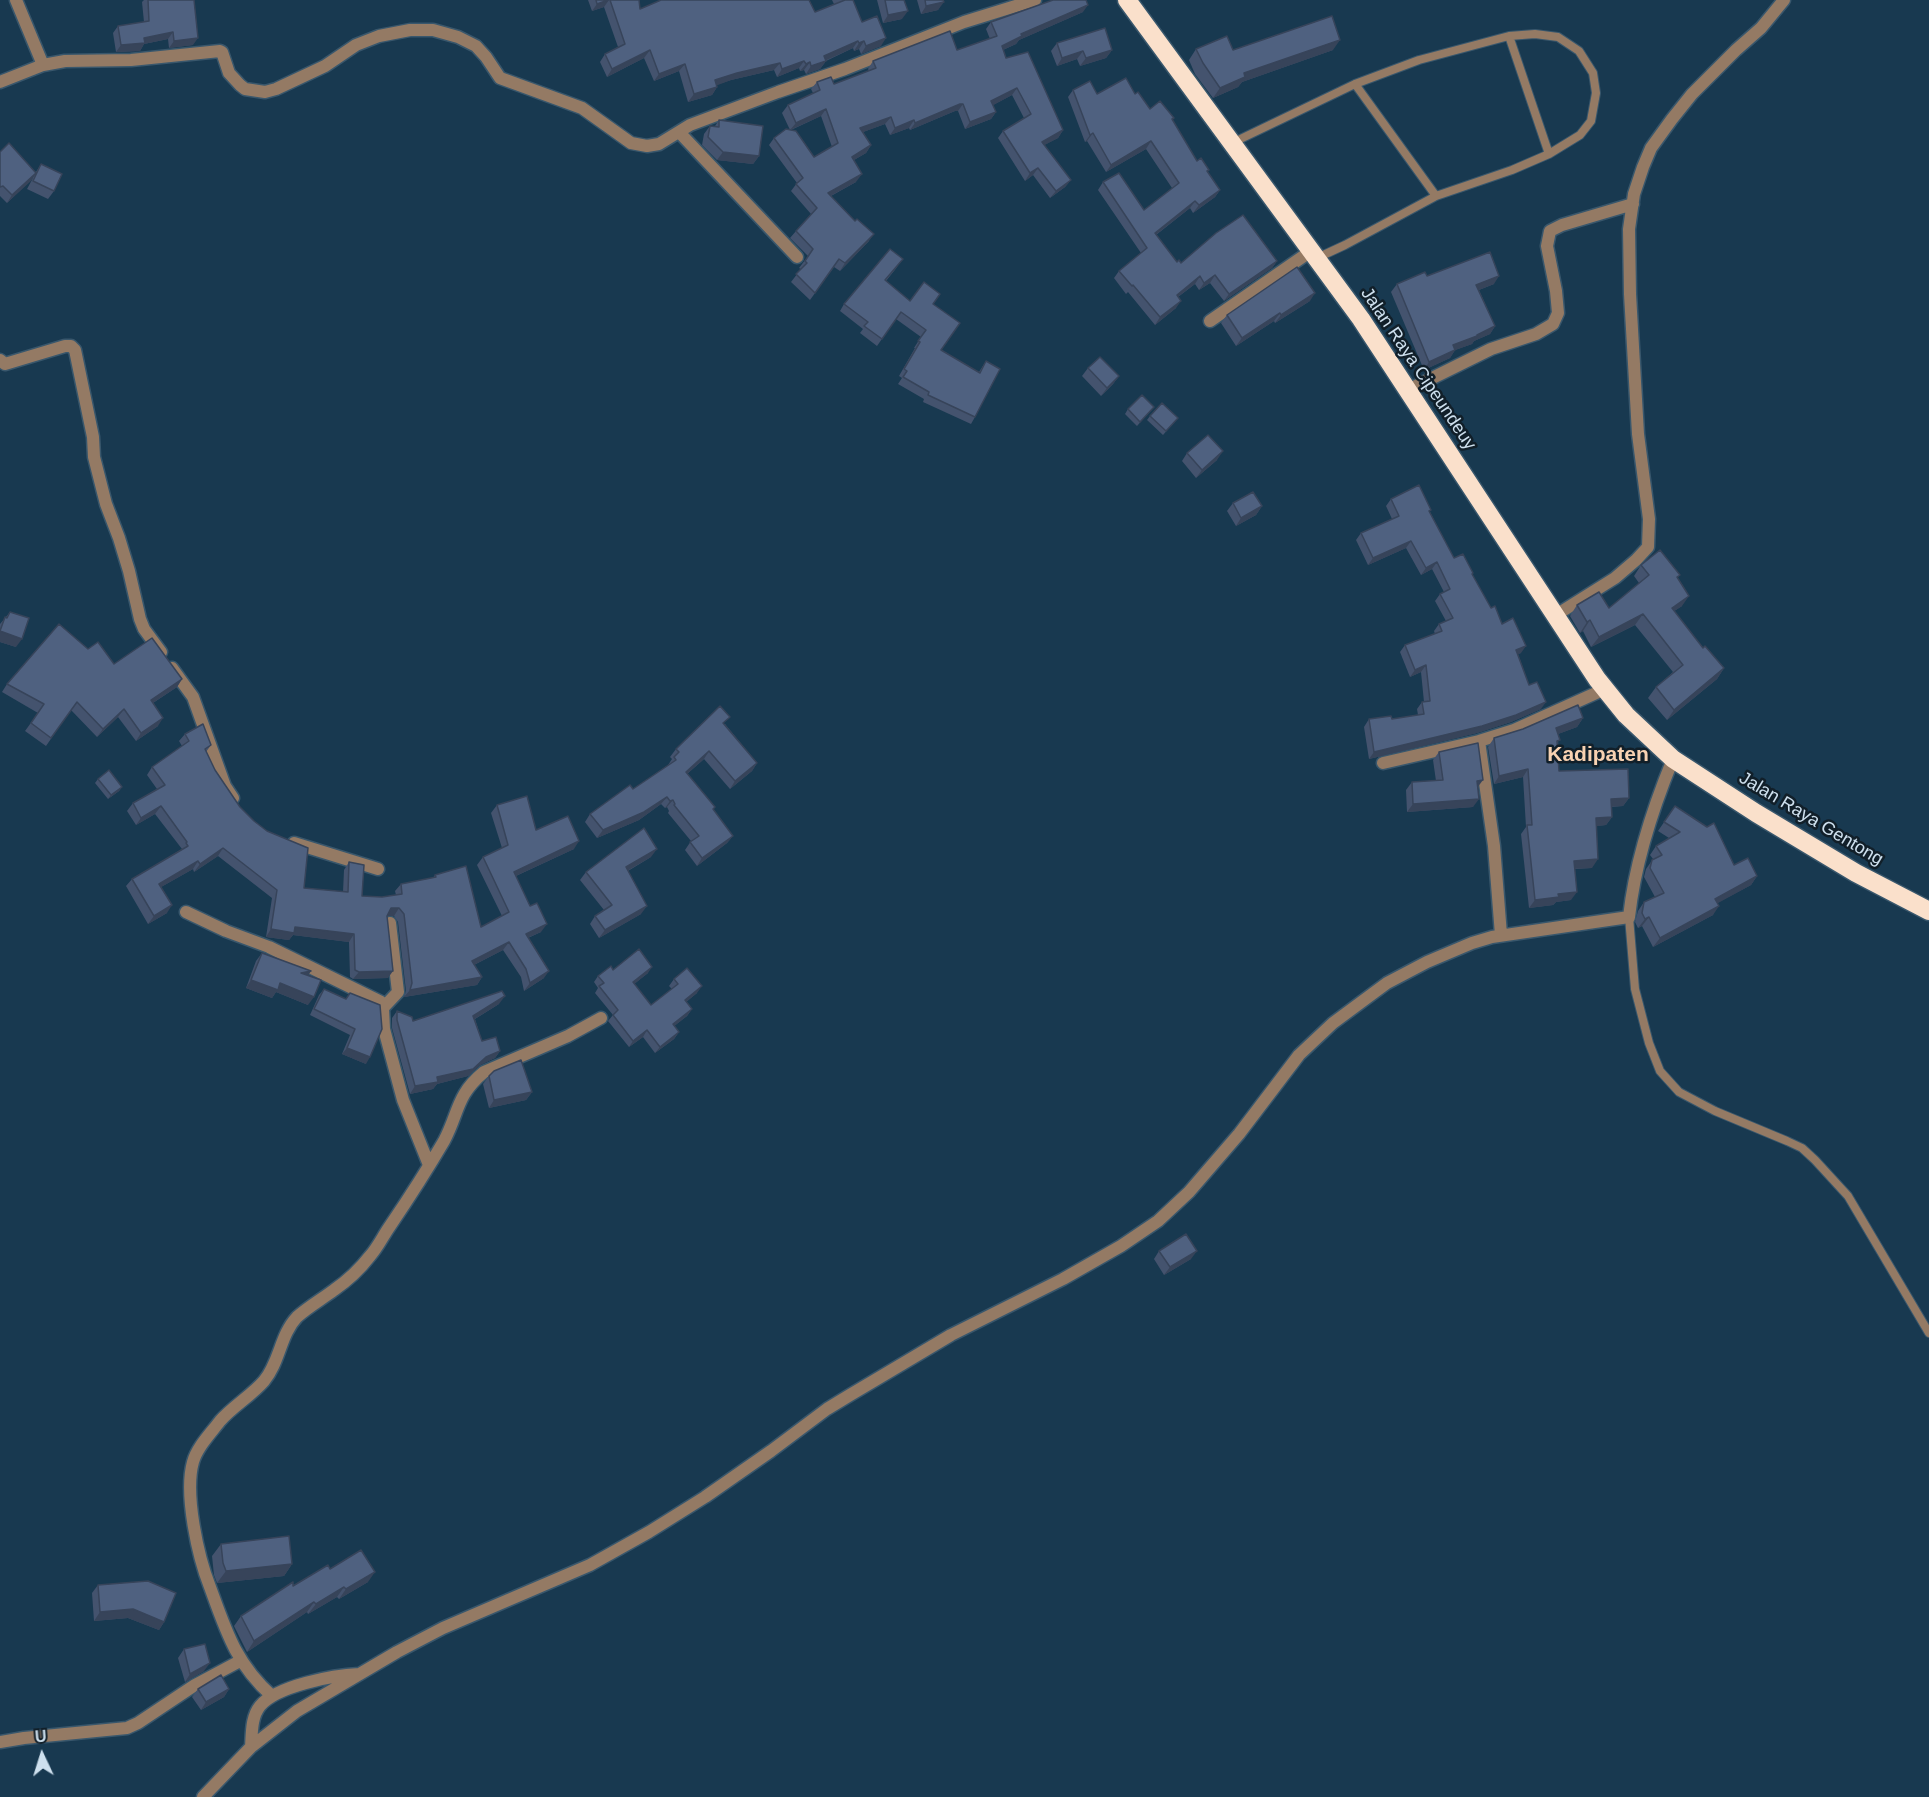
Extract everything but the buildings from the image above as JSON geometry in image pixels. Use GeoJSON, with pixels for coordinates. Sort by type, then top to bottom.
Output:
{"type":"FeatureCollection","features":[{"type":"Feature","properties":{"kind":"highway","name":"Jalan Raya Cipeundeuy"},"geometry":{"type":"LineString","coordinates":[[1127,0],[1360,319],[1605,689],[1626,715],[1673,759]]}},
{"type":"Feature","properties":{"kind":"highway","name":"Jalan Raya Gentong"},"geometry":{"type":"LineString","coordinates":[[1673,759],[1756,813],[1856,873],[1929,911]]}},
{"type":"Feature","properties":{"kind":"street"},"geometry":{"type":"LineString","coordinates":[[16,0],[43,65]]}},
{"type":"Feature","properties":{"kind":"street"},"geometry":{"type":"LineString","coordinates":[[0,82],[43,65],[65,61],[131,60],[220,51],[230,73],[240,85],[245,89],[265,92],[325,66],[356,45],[380,36],[410,30],[433,30],[458,37],[476,46],[500,78],[582,108],[631,143],[647,146],[659,144],[697,122],[845,69],[964,22],[1035,0]]}},
{"type":"Feature","properties":{"kind":"street"},"geometry":{"type":"LineString","coordinates":[[1556,615],[1615,578],[1648,547],[1649,519],[1638,434],[1630,294],[1629,229],[1634,194],[1651,148],[1692,94],[1761,28],[1784,0]]}},
{"type":"Feature","properties":{"kind":"street"},"geometry":{"type":"LineString","coordinates":[[679,132],[797,257]]}},
{"type":"Feature","properties":{"kind":"street"},"geometry":{"type":"LineString","coordinates":[[1408,390],[1491,349],[1536,334],[1553,324],[1558,313],[1547,246],[1550,231],[1562,225],[1633,204]]}},
{"type":"Feature","properties":{"kind":"street"},"geometry":{"type":"LineString","coordinates":[[1210,321],[1313,255]]}},
{"type":"Feature","properties":{"kind":"street"},"geometry":{"type":"LineString","coordinates":[[0,360],[5,364],[65,346],[71,346],[75,350],[93,437],[96,465],[106,504],[129,571],[140,619],[144,629],[193,697],[225,786],[243,811]]}},
{"type":"Feature","properties":{"kind":"street"},"geometry":{"type":"LineString","coordinates":[[1383,763],[1479,741],[1514,730],[1605,689]]}},
{"type":"Feature","properties":{"kind":"street"},"geometry":{"type":"LineString","coordinates":[[1479,741],[1494,846],[1501,935]]}},
{"type":"Feature","properties":{"kind":"street"},"geometry":{"type":"LineString","coordinates":[[203,1797],[251,1747],[297,1711],[443,1628],[600,1560],[705,1497],[850,1395],[951,1335],[1063,1279],[1121,1246],[1158,1221],[1189,1192],[1239,1134],[1299,1056],[1333,1023],[1387,983],[1427,962],[1472,943],[1501,935],[1629,917],[1645,834],[1673,759]]}},
{"type":"Feature","properties":{"kind":"street"},"geometry":{"type":"LineString","coordinates":[[279,837],[310,850],[378,869]]}},
{"type":"Feature","properties":{"kind":"street"},"geometry":{"type":"LineString","coordinates":[[186,912],[226,931],[268,946],[381,1002],[384,1029],[403,1100],[429,1165]]}},
{"type":"Feature","properties":{"kind":"street"},"geometry":{"type":"LineString","coordinates":[[383,1008],[398,992],[390,923]]}},
{"type":"Feature","properties":{"kind":"street"},"geometry":{"type":"LineString","coordinates":[[272,1696],[255,1682],[240,1661],[202,1567],[191,1502],[191,1476],[197,1453],[222,1419],[257,1388],[271,1371],[288,1328],[293,1322],[355,1274],[371,1256],[405,1206],[445,1139],[464,1091],[473,1080],[483,1071],[568,1036],[601,1018]]}},
{"type":"Feature","properties":{"kind":"street"},"geometry":{"type":"LineString","coordinates":[[0,1742],[127,1728],[195,1685],[240,1661]]}},
{"type":"Feature","properties":{"kind":"street"},"geometry":{"type":"LineString","coordinates":[[251,1747],[256,1714],[260,1706],[272,1696],[340,1674],[361,1674]]}},
{"type":"Feature","properties":{"kind":"lane"},"geometry":{"type":"LineString","coordinates":[[1231,143],[1355,84],[1419,60],[1509,36],[1535,34],[1558,37],[1579,51],[1593,72],[1596,93],[1592,121],[1580,135],[1549,154],[1512,170],[1436,196],[1345,245],[1313,255]]}},
{"type":"Feature","properties":{"kind":"lane"},"geometry":{"type":"LineString","coordinates":[[1509,36],[1549,154]]}},
{"type":"Feature","properties":{"kind":"lane"},"geometry":{"type":"LineString","coordinates":[[1355,84],[1436,196]]}},
{"type":"Feature","properties":{"kind":"lane"},"geometry":{"type":"LineString","coordinates":[[1629,917],[1635,989],[1649,1043],[1660,1071],[1678,1092],[1715,1111],[1787,1140],[1802,1148],[1815,1160],[1848,1196],[1929,1333]]}},
{"type":"Feature","properties":{"kind":"district","name":"Kadipaten"},"geometry":{"type":"Point","coordinates":[1598,755]}}]}
